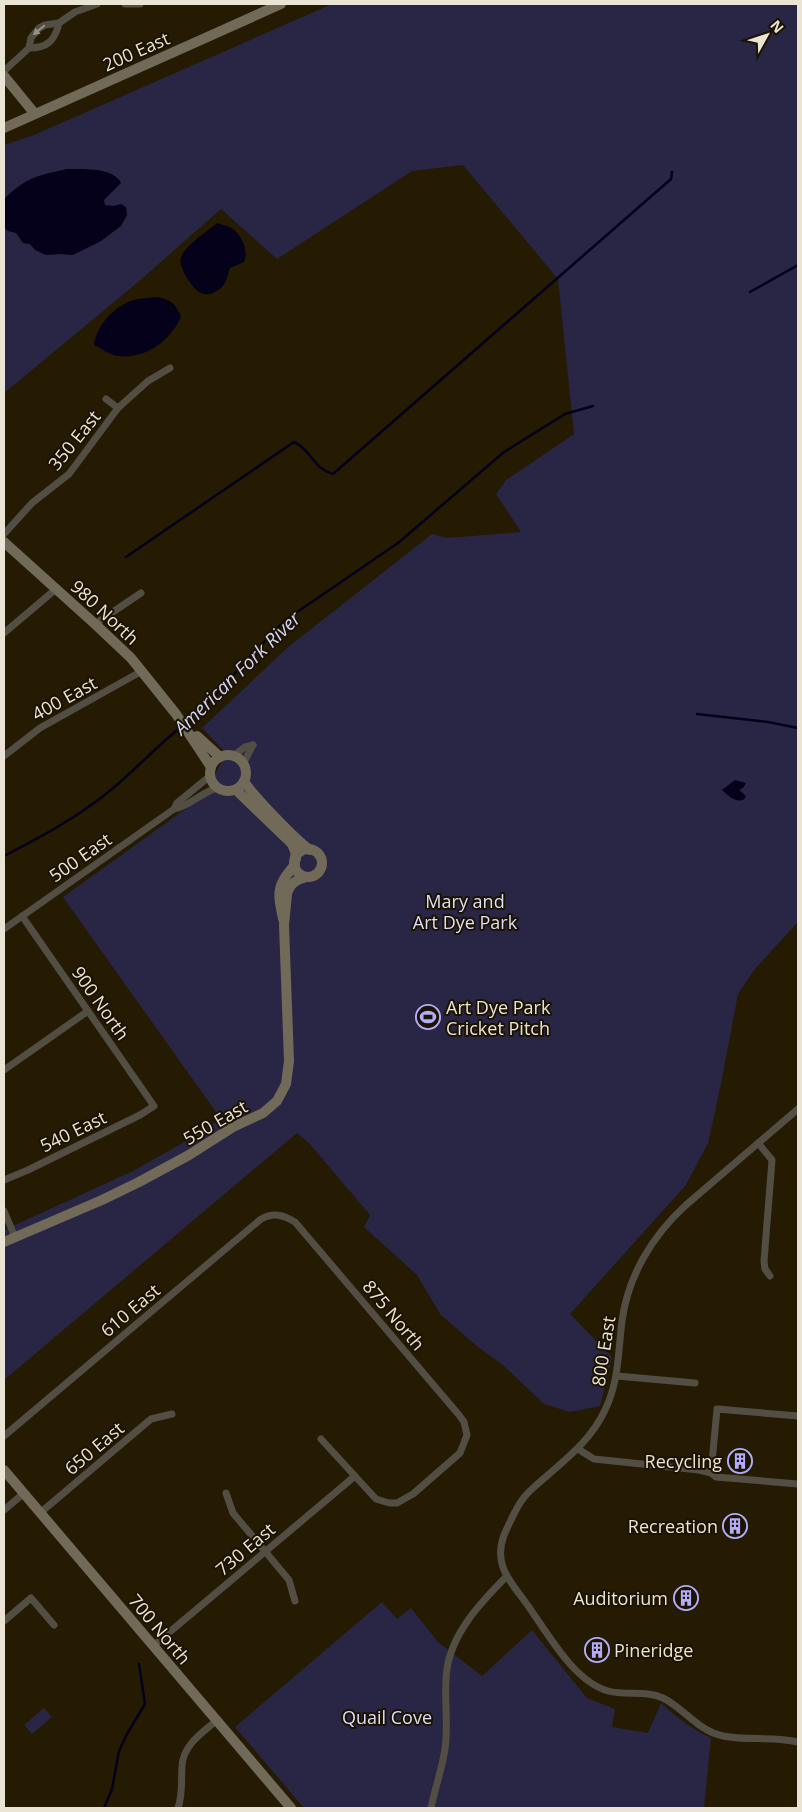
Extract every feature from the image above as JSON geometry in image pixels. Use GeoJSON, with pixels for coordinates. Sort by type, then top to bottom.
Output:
{"type":"FeatureCollection","features":[{"type":"Feature","properties":{"kind":"street"},"geometry":{"type":"LineString","coordinates":[[4,71],[29,48],[35,32],[44,25],[59,23],[75,12],[97,4]]}},
{"type":"Feature","properties":{"kind":"street"},"geometry":{"type":"LineString","coordinates":[[125,4],[140,4]]}},
{"type":"Feature","properties":{"kind":"street","name":"200 East"},"geometry":{"type":"LineString","coordinates":[[4,128],[281,4]]}},
{"type":"Feature","properties":{"kind":"street"},"geometry":{"type":"LineString","coordinates":[[29,48],[38,48],[50,42],[55,36],[59,23]]}},
{"type":"Feature","properties":{"kind":"street"},"geometry":{"type":"LineString","coordinates":[[4,76],[35,114]]}},
{"type":"Feature","properties":{"kind":"street","name":"350 East"},"geometry":{"type":"LineString","coordinates":[[4,534],[32,503],[69,474],[118,408],[148,381],[170,368]]}},
{"type":"Feature","properties":{"kind":"street"},"geometry":{"type":"LineString","coordinates":[[106,399],[118,408]]}},
{"type":"Feature","properties":{"kind":"street","name":"980 North"},"geometry":{"type":"LineString","coordinates":[[4,542],[121,648],[142,671],[192,735],[211,771]]}},
{"type":"Feature","properties":{"kind":"street"},"geometry":{"type":"LineString","coordinates":[[4,633],[56,588]]}},
{"type":"Feature","properties":{"kind":"street"},"geometry":{"type":"LineString","coordinates":[[95,624],[141,593]]}},
{"type":"Feature","properties":{"kind":"street","name":"400 East"},"geometry":{"type":"LineString","coordinates":[[4,756],[40,728],[142,671]]}},
{"type":"Feature","properties":{"kind":"street","name":"980 North"},"geometry":{"type":"LineString","coordinates":[[192,735],[220,758]]}},
{"type":"Feature","properties":{"kind":"street"},"geometry":{"type":"LineString","coordinates":[[233,756],[243,764],[245,769],[244,781],[236,790],[226,791],[217,788],[211,771],[220,758],[233,756],[245,747],[253,745],[243,764]]}},
{"type":"Feature","properties":{"kind":"street","name":"500 East"},"geometry":{"type":"LineString","coordinates":[[174,809],[177,803],[211,771]]}},
{"type":"Feature","properties":{"kind":"street"},"geometry":{"type":"LineString","coordinates":[[236,790],[292,844],[299,873],[306,877],[320,872],[322,863],[319,854],[310,850],[274,815],[244,781]]}},
{"type":"Feature","properties":{"kind":"street","name":"500 East"},"geometry":{"type":"LineString","coordinates":[[4,929],[174,809],[179,808],[208,790],[217,788]]}},
{"type":"Feature","properties":{"kind":"street"},"geometry":{"type":"LineString","coordinates":[[295,861],[303,851],[310,850]]}},
{"type":"Feature","properties":{"kind":"street","name":"550 East"},"geometry":{"type":"LineString","coordinates":[[4,1242],[131,1187],[233,1127],[263,1113],[277,1101],[286,1084],[289,1061],[284,925],[280,892],[284,879],[295,861]]}},
{"type":"Feature","properties":{"kind":"street","name":"550 East"},"geometry":{"type":"LineString","coordinates":[[284,925],[289,888],[294,881],[306,877]]}},
{"type":"Feature","properties":{"kind":"street","name":"900 North"},"geometry":{"type":"LineString","coordinates":[[22,916],[154,1106]]}},
{"type":"Feature","properties":{"kind":"street"},"geometry":{"type":"LineString","coordinates":[[4,1070],[88,1011]]}},
{"type":"Feature","properties":{"kind":"street","name":"540 East"},"geometry":{"type":"LineString","coordinates":[[4,1180],[123,1124],[154,1106]]}},
{"type":"Feature","properties":{"kind":"street","name":"800 East"},"geometry":{"type":"LineString","coordinates":[[506,1577],[501,1563],[501,1544],[522,1500],[534,1487],[578,1449],[594,1430],[611,1397],[617,1376],[625,1305],[647,1250],[680,1210],[798,1109]]}},
{"type":"Feature","properties":{"kind":"street"},"geometry":{"type":"LineString","coordinates":[[758,1143],[772,1160],[764,1261],[765,1270],[770,1276]]}},
{"type":"Feature","properties":{"kind":"street"},"geometry":{"type":"LineString","coordinates":[[4,1211],[15,1237]]}},
{"type":"Feature","properties":{"kind":"street","name":"610 East"},"geometry":{"type":"LineString","coordinates":[[4,1436],[261,1219],[272,1214],[280,1215]]}},
{"type":"Feature","properties":{"kind":"street","name":"875 North"},"geometry":{"type":"LineString","coordinates":[[280,1215],[295,1222],[459,1415],[466,1429],[467,1435],[460,1453],[413,1494],[398,1503],[388,1503],[376,1499],[355,1476]]}},
{"type":"Feature","properties":{"kind":"street"},"geometry":{"type":"LineString","coordinates":[[617,1376],[695,1383]]}},
{"type":"Feature","properties":{"kind":"street"},"geometry":{"type":"LineString","coordinates":[[711,1474],[717,1409],[798,1416]]}},
{"type":"Feature","properties":{"kind":"street","name":"650 East"},"geometry":{"type":"LineString","coordinates":[[40,1513],[151,1419],[172,1414]]}},
{"type":"Feature","properties":{"kind":"street"},"geometry":{"type":"LineString","coordinates":[[321,1439],[355,1476]]}},
{"type":"Feature","properties":{"kind":"street"},"geometry":{"type":"LineString","coordinates":[[578,1449],[594,1459],[699,1470],[716,1477],[798,1484]]}},
{"type":"Feature","properties":{"kind":"street","name":"700 North"},"geometry":{"type":"LineString","coordinates":[[4,1470],[291,1808]]}},
{"type":"Feature","properties":{"kind":"street","name":"730 East"},"geometry":{"type":"LineString","coordinates":[[153,1646],[355,1476]]}},
{"type":"Feature","properties":{"kind":"street"},"geometry":{"type":"LineString","coordinates":[[226,1493],[233,1513],[290,1580],[295,1601]]}},
{"type":"Feature","properties":{"kind":"street"},"geometry":{"type":"LineString","coordinates":[[4,1510],[23,1494]]}},
{"type":"Feature","properties":{"kind":"street"},"geometry":{"type":"LineString","coordinates":[[431,1808],[445,1748],[447,1668],[456,1640],[487,1596],[506,1577],[571,1666],[583,1678],[594,1685],[615,1692],[658,1696],[669,1702],[699,1726],[717,1735],[798,1742]]}},
{"type":"Feature","properties":{"kind":"street"},"geometry":{"type":"LineString","coordinates":[[4,1621],[31,1598],[54,1625]]}},
{"type":"Feature","properties":{"kind":"street"},"geometry":{"type":"LineString","coordinates":[[178,1808],[181,1800],[182,1764],[185,1752],[194,1740],[216,1721]]}},
{"type":"Feature","properties":{"kind":"green space","name":"Mary and Art Dye Park"},"geometry":{"type":"Polygon","coordinates":[[[332,4],[798,4],[798,922],[755,969],[738,994],[708,1143],[686,1185],[570,1314],[612,1357],[600,1406],[570,1412],[544,1404],[503,1365],[478,1347],[440,1314],[417,1275],[364,1227],[370,1215],[309,1143],[297,1133],[4,1380],[4,1230],[133,1171],[221,1119],[63,897],[205,795],[226,753],[202,728],[287,648],[432,534],[447,538],[521,532],[496,494],[506,480],[574,434],[558,279],[463,165],[412,171],[277,259],[221,209],[137,283],[4,393],[4,145],[34,135],[332,4]]]}},
{"type":"Feature","properties":{"kind":"green space","name":"Quail Cove"},"geometry":{"type":"Polygon","coordinates":[[[382,1602],[397,1619],[411,1608],[438,1642],[482,1676],[532,1630],[587,1698],[615,1709],[612,1727],[648,1733],[661,1703],[684,1722],[711,1738],[704,1808],[304,1808],[235,1727],[382,1602]]]}},
{"type":"Feature","properties":{"kind":"green space"},"geometry":{"type":"Polygon","coordinates":[[[44,1708],[52,1717],[32,1734],[24,1725],[44,1708]]]}},
{"type":"Feature","properties":{"kind":"water"},"geometry":{"type":"Polygon","coordinates":[[[67,169],[97,170],[112,174],[121,183],[104,200],[105,205],[121,204],[126,207],[127,215],[121,226],[101,241],[73,255],[46,255],[35,250],[30,244],[23,243],[16,233],[4,228],[4,199],[19,186],[33,178],[67,169]]]}},
{"type":"Feature","properties":{"kind":"water"},"geometry":{"type":"Polygon","coordinates":[[[217,223],[236,232],[244,244],[246,253],[244,262],[230,268],[225,283],[221,288],[215,292],[204,294],[194,288],[187,278],[182,267],[181,258],[191,244],[217,223]]]}},
{"type":"Feature","properties":{"kind":"water"},"geometry":{"type":"Polygon","coordinates":[[[158,297],[172,303],[181,317],[170,334],[156,347],[139,355],[116,356],[94,345],[98,331],[108,317],[120,306],[134,300],[158,297]]]}},
{"type":"Feature","properties":{"kind":"water"},"geometry":{"type":"Polygon","coordinates":[[[735,780],[746,783],[739,790],[746,797],[743,800],[734,799],[722,790],[735,780]]]}},
{"type":"Feature","properties":{"kind":"waterway"},"geometry":{"type":"LineString","coordinates":[[126,557],[294,442],[305,450],[316,464],[333,474],[671,179],[672,172]]}},
{"type":"Feature","properties":{"kind":"waterway","name":"American Fork River"},"geometry":{"type":"LineString","coordinates":[[750,292],[798,265]]}},
{"type":"Feature","properties":{"kind":"waterway","name":"American Fork River"},"geometry":{"type":"LineString","coordinates":[[185,724],[196,715],[284,621],[398,543],[504,452],[565,414],[593,406]]}},
{"type":"Feature","properties":{"kind":"waterway"},"geometry":{"type":"LineString","coordinates":[[697,714],[768,722],[798,728]]}},
{"type":"Feature","properties":{"kind":"waterway","name":"American Fork River"},"geometry":{"type":"LineString","coordinates":[[4,856],[60,826],[100,799],[181,727]]}},
{"type":"Feature","properties":{"kind":"waterway"},"geometry":{"type":"LineString","coordinates":[[104,1808],[112,1789],[119,1751],[145,1704],[139,1664]]}},
{"type":"Feature","properties":{"kind":"place","name":"Art Dye Park Cricket Pitch"},"geometry":{"type":"Point","coordinates":[428,1017]}},
{"type":"Feature","properties":{"kind":"place","name":"Recycling"},"geometry":{"type":"Point","coordinates":[740,1461]}},
{"type":"Feature","properties":{"kind":"place","name":"Recreation"},"geometry":{"type":"Point","coordinates":[735,1526]}},
{"type":"Feature","properties":{"kind":"place","name":"Auditorium"},"geometry":{"type":"Point","coordinates":[686,1598]}},
{"type":"Feature","properties":{"kind":"place","name":"Pineridge"},"geometry":{"type":"Point","coordinates":[597,1650]}}]}
